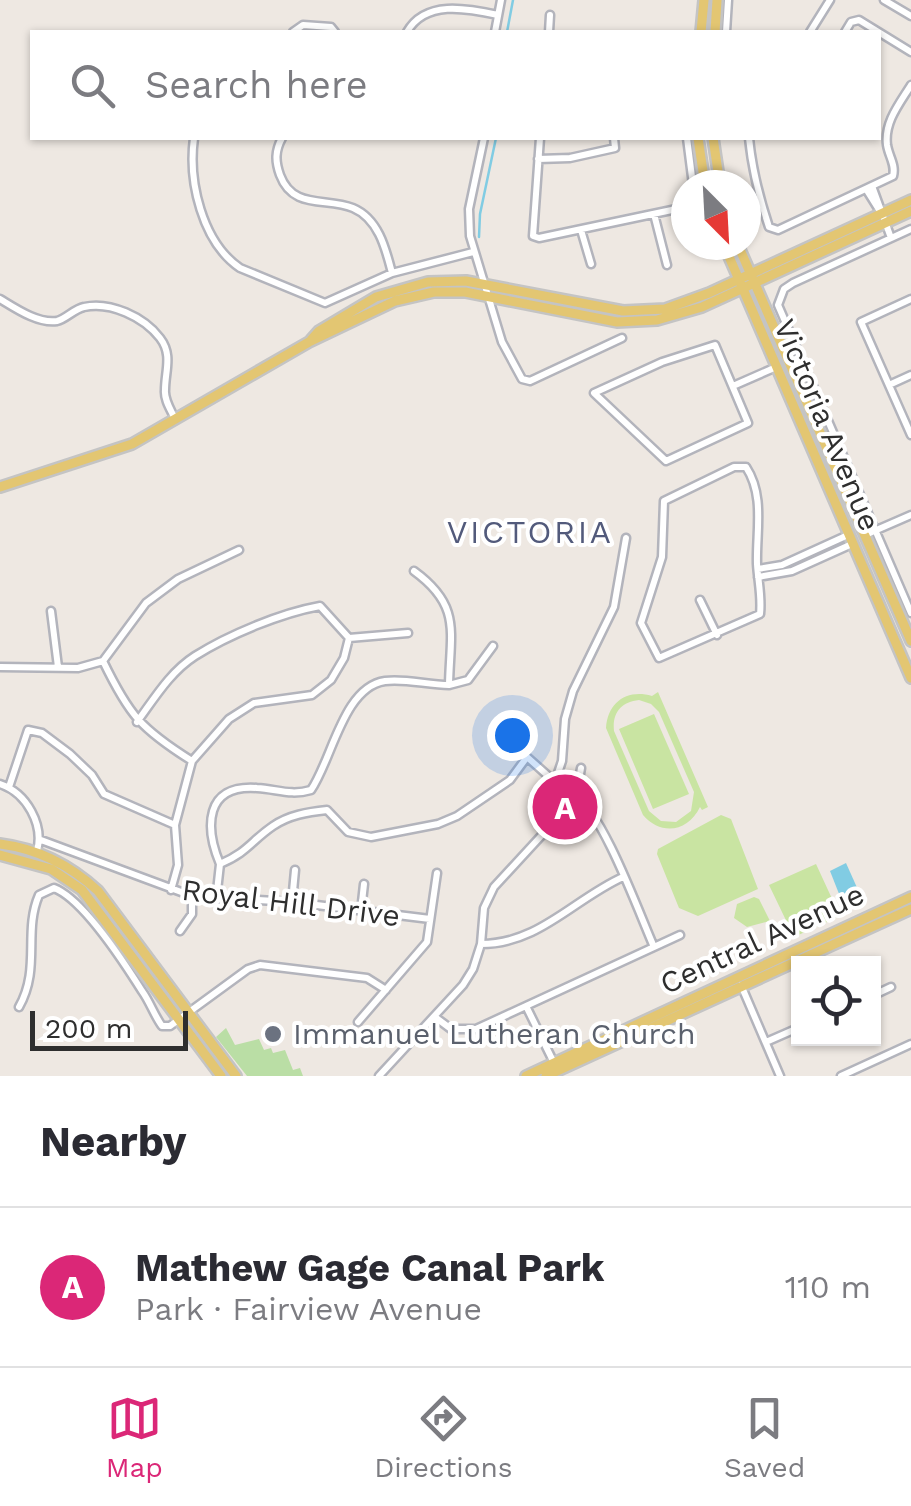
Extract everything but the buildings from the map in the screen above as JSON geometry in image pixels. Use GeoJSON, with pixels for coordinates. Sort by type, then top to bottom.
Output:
{"type":"FeatureCollection","features":[{"type":"Feature","properties":{"kind":"main road"},"geometry":{"type":"LineString","coordinates":[[701,30],[704,0]]}},
{"type":"Feature","properties":{"kind":"main road"},"geometry":{"type":"LineString","coordinates":[[715,30],[718,0]]}},
{"type":"Feature","properties":{"kind":"main road"},"geometry":{"type":"LineString","coordinates":[[698,140],[703,170]]}},
{"type":"Feature","properties":{"kind":"main road"},"geometry":{"type":"LineString","coordinates":[[713,140],[718,170]]}},
{"type":"Feature","properties":{"kind":"main road"},"geometry":{"type":"LineString","coordinates":[[309,342],[319,331],[362,304],[393,290],[438,281],[483,284],[606,308],[643,311],[686,303],[752,279],[884,218],[911,200]]}},
{"type":"Feature","properties":{"kind":"main road"},"geometry":{"type":"LineString","coordinates":[[884,218],[911,211]]}},
{"type":"Feature","properties":{"kind":"main road","name":"Victoria Avenue"},"geometry":{"type":"LineString","coordinates":[[730,260],[911,678]]}},
{"type":"Feature","properties":{"kind":"main road","name":"Victoria Avenue"},"geometry":{"type":"LineString","coordinates":[[744,260],[870,533],[911,641]]}},
{"type":"Feature","properties":{"kind":"main road"},"geometry":{"type":"LineString","coordinates":[[0,487],[132,444],[309,342],[376,308],[416,295],[448,291],[490,296],[566,313],[634,322],[688,313],[740,284]]}},
{"type":"Feature","properties":{"kind":"main road"},"geometry":{"type":"LineString","coordinates":[[0,844],[37,851],[77,873],[98,891],[222,1076]]}},
{"type":"Feature","properties":{"kind":"main road"},"geometry":{"type":"LineString","coordinates":[[0,854],[29,855],[37,851]]}},
{"type":"Feature","properties":{"kind":"main road"},"geometry":{"type":"LineString","coordinates":[[37,851],[46,862],[72,878],[76,886]]}},
{"type":"Feature","properties":{"kind":"main road"},"geometry":{"type":"LineString","coordinates":[[0,854],[51,869],[76,886],[236,1076]]}},
{"type":"Feature","properties":{"kind":"main road","name":"Central Avenue"},"geometry":{"type":"LineString","coordinates":[[526,1076],[556,1067],[739,982],[911,897]]}},
{"type":"Feature","properties":{"kind":"main road","name":"Central Avenue"},"geometry":{"type":"LineString","coordinates":[[739,982],[911,909]]}},
{"type":"Feature","properties":{"kind":"main road","name":"Central Avenue"},"geometry":{"type":"LineString","coordinates":[[546,1076],[556,1067]]}},
{"type":"Feature","properties":{"kind":"street"},"geometry":{"type":"LineString","coordinates":[[496,30],[501,0]]}},
{"type":"Feature","properties":{"kind":"street"},"geometry":{"type":"LineString","coordinates":[[726,30],[728,0]]}},
{"type":"Feature","properties":{"kind":"street"},"geometry":{"type":"LineString","coordinates":[[815,30],[830,0]]}},
{"type":"Feature","properties":{"kind":"street"},"geometry":{"type":"LineString","coordinates":[[884,0],[911,16]]}},
{"type":"Feature","properties":{"kind":"street"},"geometry":{"type":"LineString","coordinates":[[408,30],[425,12],[450,4],[498,15]]}},
{"type":"Feature","properties":{"kind":"street"},"geometry":{"type":"LineString","coordinates":[[548,30],[550,16]]}},
{"type":"Feature","properties":{"kind":"street"},"geometry":{"type":"LineString","coordinates":[[845,30],[851,22],[859,20],[875,30]]}},
{"type":"Feature","properties":{"kind":"street"},"geometry":{"type":"LineString","coordinates":[[296,30],[303,26],[333,30]]}},
{"type":"Feature","properties":{"kind":"street"},"geometry":{"type":"LineString","coordinates":[[881,34],[911,52]]}},
{"type":"Feature","properties":{"kind":"street"},"geometry":{"type":"LineString","coordinates":[[749,140],[757,192],[773,230],[870,188],[895,173],[887,142],[889,124],[911,85]]}},
{"type":"Feature","properties":{"kind":"street"},"geometry":{"type":"LineString","coordinates":[[881,120],[889,124]]}},
{"type":"Feature","properties":{"kind":"street"},"geometry":{"type":"LineString","coordinates":[[194,140],[195,190],[202,214],[228,260],[325,303],[392,274],[473,252]]}},
{"type":"Feature","properties":{"kind":"street"},"geometry":{"type":"LineString","coordinates":[[281,140],[276,161],[284,186],[299,198],[353,208],[370,220],[380,235],[392,274]]}},
{"type":"Feature","properties":{"kind":"street"},"geometry":{"type":"LineString","coordinates":[[484,140],[470,209],[473,252],[504,345],[526,381],[622,338]]}},
{"type":"Feature","properties":{"kind":"street"},"geometry":{"type":"LineString","coordinates":[[540,140],[534,236],[671,210]]}},
{"type":"Feature","properties":{"kind":"street"},"geometry":{"type":"LineString","coordinates":[[538,159],[556,160],[615,148],[614,140]]}},
{"type":"Feature","properties":{"kind":"street"},"geometry":{"type":"LineString","coordinates":[[686,140],[691,170]]}},
{"type":"Feature","properties":{"kind":"street"},"geometry":{"type":"LineString","coordinates":[[870,188],[891,238]]}},
{"type":"Feature","properties":{"kind":"street"},"geometry":{"type":"LineString","coordinates":[[654,214],[668,266]]}},
{"type":"Feature","properties":{"kind":"street"},"geometry":{"type":"LineString","coordinates":[[911,229],[793,283],[784,289],[778,305],[870,533],[907,593],[911,614]]}},
{"type":"Feature","properties":{"kind":"street"},"geometry":{"type":"LineString","coordinates":[[581,230],[592,264]]}},
{"type":"Feature","properties":{"kind":"street"},"geometry":{"type":"LineString","coordinates":[[0,298],[25,314],[59,321],[84,307],[103,306],[140,320],[162,340],[167,353],[166,397],[176,420]]}},
{"type":"Feature","properties":{"kind":"street"},"geometry":{"type":"LineString","coordinates":[[911,300],[861,322],[911,435]]}},
{"type":"Feature","properties":{"kind":"street"},"geometry":{"type":"LineString","coordinates":[[715,345],[732,386],[748,420],[746,425],[666,461],[594,392],[662,362],[715,345]]}},
{"type":"Feature","properties":{"kind":"street"},"geometry":{"type":"LineString","coordinates":[[732,386],[774,368]]}},
{"type":"Feature","properties":{"kind":"street"},"geometry":{"type":"LineString","coordinates":[[890,385],[911,375]]}},
{"type":"Feature","properties":{"kind":"street"},"geometry":{"type":"LineString","coordinates":[[734,466],[746,467],[760,518],[758,573],[760,614],[660,658],[641,623],[662,556],[664,500],[734,466]]}},
{"type":"Feature","properties":{"kind":"street"},"geometry":{"type":"LineString","coordinates":[[870,533],[911,515]]}},
{"type":"Feature","properties":{"kind":"street"},"geometry":{"type":"LineString","coordinates":[[220,864],[243,854],[272,826],[294,815],[328,810],[348,832],[371,837],[438,824],[510,780],[527,757],[556,782],[573,691],[614,607],[626,538]]}},
{"type":"Feature","properties":{"kind":"street"},"geometry":{"type":"LineString","coordinates":[[758,573],[850,540]]}},
{"type":"Feature","properties":{"kind":"street"},"geometry":{"type":"LineString","coordinates":[[0,667],[78,668],[103,661],[146,603],[178,579],[240,550]]}},
{"type":"Feature","properties":{"kind":"street"},"geometry":{"type":"LineString","coordinates":[[414,572],[429,582],[447,605],[451,623],[448,685]]}},
{"type":"Feature","properties":{"kind":"street"},"geometry":{"type":"LineString","coordinates":[[700,600],[717,635]]}},
{"type":"Feature","properties":{"kind":"street"},"geometry":{"type":"LineString","coordinates":[[137,722],[168,680],[194,657],[292,611],[320,606],[349,638]]}},
{"type":"Feature","properties":{"kind":"street"},"geometry":{"type":"LineString","coordinates":[[51,611],[58,666]]}},
{"type":"Feature","properties":{"kind":"street"},"geometry":{"type":"LineString","coordinates":[[349,638],[408,633]]}},
{"type":"Feature","properties":{"kind":"street"},"geometry":{"type":"LineString","coordinates":[[171,890],[178,864],[175,825],[192,761],[229,720],[254,703],[312,695],[331,680],[344,658],[349,638]]}},
{"type":"Feature","properties":{"kind":"street"},"geometry":{"type":"LineString","coordinates":[[216,900],[220,864],[211,841],[211,824],[214,805],[223,795],[240,788],[296,794],[311,790],[356,698],[371,685],[387,680],[448,685],[468,680],[493,646]]}},
{"type":"Feature","properties":{"kind":"street"},"geometry":{"type":"LineString","coordinates":[[103,661],[137,722],[192,761]]}},
{"type":"Feature","properties":{"kind":"street"},"geometry":{"type":"LineString","coordinates":[[37,851],[41,840],[31,810],[4,786],[28,730],[42,732],[92,776],[104,794],[175,825]]}},
{"type":"Feature","properties":{"kind":"street"},"geometry":{"type":"LineString","coordinates":[[379,1076],[463,986],[481,944],[484,908],[494,887],[576,798],[581,768]]}},
{"type":"Feature","properties":{"kind":"street"},"geometry":{"type":"LineString","coordinates":[[576,798],[585,802],[599,821],[654,947]]}},
{"type":"Feature","properties":{"kind":"street","name":"Royal Hill Drive"},"geometry":{"type":"LineString","coordinates":[[41,840],[192,896],[292,902],[430,920]]}},
{"type":"Feature","properties":{"kind":"street"},"geometry":{"type":"LineString","coordinates":[[292,902],[295,870]]}},
{"type":"Feature","properties":{"kind":"street"},"geometry":{"type":"LineString","coordinates":[[358,1022],[422,951],[429,934],[437,873]]}},
{"type":"Feature","properties":{"kind":"street"},"geometry":{"type":"LineString","coordinates":[[481,944],[520,939],[558,919],[596,888],[622,876]]}},
{"type":"Feature","properties":{"kind":"street"},"geometry":{"type":"LineString","coordinates":[[361,910],[364,884]]}},
{"type":"Feature","properties":{"kind":"street"},"geometry":{"type":"LineString","coordinates":[[19,1008],[27,993],[33,957],[34,907],[40,895],[54,888],[88,918],[165,1027],[260,964],[367,978],[386,990]]}},
{"type":"Feature","properties":{"kind":"street"},"geometry":{"type":"LineString","coordinates":[[180,932],[192,914],[192,896]]}},
{"type":"Feature","properties":{"kind":"street"},"geometry":{"type":"LineString","coordinates":[[435,1017],[451,1029],[476,1029],[680,935]]}},
{"type":"Feature","properties":{"kind":"street"},"geometry":{"type":"LineString","coordinates":[[739,982],[780,1076]]}},
{"type":"Feature","properties":{"kind":"street"},"geometry":{"type":"LineString","coordinates":[[881,991],[891,987]]}},
{"type":"Feature","properties":{"kind":"street"},"geometry":{"type":"LineString","coordinates":[[526,1006],[556,1067]]}},
{"type":"Feature","properties":{"kind":"street"},"geometry":{"type":"LineString","coordinates":[[766,1042],[791,1031]]}},
{"type":"Feature","properties":{"kind":"street"},"geometry":{"type":"LineString","coordinates":[[840,1076],[911,1044]]}},
{"type":"Feature","properties":{"kind":"green space"},"geometry":{"type":"Polygon","coordinates":[[[658,692],[708,807],[700,807],[689,822],[674,828],[658,826],[643,815],[606,728],[611,711],[620,700],[635,694],[652,696],[658,692]],[[639,700],[623,706],[616,714],[614,731],[649,811],[661,821],[676,822],[691,811],[694,792],[659,712],[639,700]]]}},
{"type":"Feature","properties":{"kind":"green space"},"geometry":{"type":"Polygon","coordinates":[[[654,714],[689,794],[653,809],[619,729],[654,714]]]}},
{"type":"Feature","properties":{"kind":"green space"},"geometry":{"type":"Polygon","coordinates":[[[721,815],[731,819],[758,889],[698,916],[679,908],[658,849],[721,815]]]}},
{"type":"Feature","properties":{"kind":"green space"},"geometry":{"type":"Polygon","coordinates":[[[816,864],[840,916],[794,937],[769,885],[816,864]]]}},
{"type":"Feature","properties":{"kind":"green space"},"geometry":{"type":"Polygon","coordinates":[[[754,897],[759,899],[770,921],[747,927],[734,918],[737,904],[754,897]]]}},
{"type":"Feature","properties":{"kind":"green space"},"geometry":{"type":"Polygon","coordinates":[[[226,1028],[235,1045],[259,1039],[264,1050],[285,1050],[293,1070],[300,1068],[303,1076],[247,1076],[216,1037],[226,1028]]]}},
{"type":"Feature","properties":{"kind":"water"},"geometry":{"type":"Polygon","coordinates":[[[846,863],[863,901],[845,909],[830,871],[846,863]]]}},
{"type":"Feature","properties":{"kind":"waterway"},"geometry":{"type":"LineString","coordinates":[[507,30],[513,0]]}},
{"type":"Feature","properties":{"kind":"waterway"},"geometry":{"type":"LineString","coordinates":[[479,237],[496,140]]}},
{"type":"Feature","properties":{"kind":"place","name":"Mathew Gage Canal Park"},"geometry":{"type":"Point","coordinates":[565,807]}},
{"type":"Feature","properties":{"kind":"place","name":"Immanuel Lutheran Church"},"geometry":{"type":"Point","coordinates":[273,1034]}},
{"type":"Feature","properties":{"kind":"district","name":"VICTORIA"},"geometry":{"type":"Point","coordinates":[530,532]}}]}
